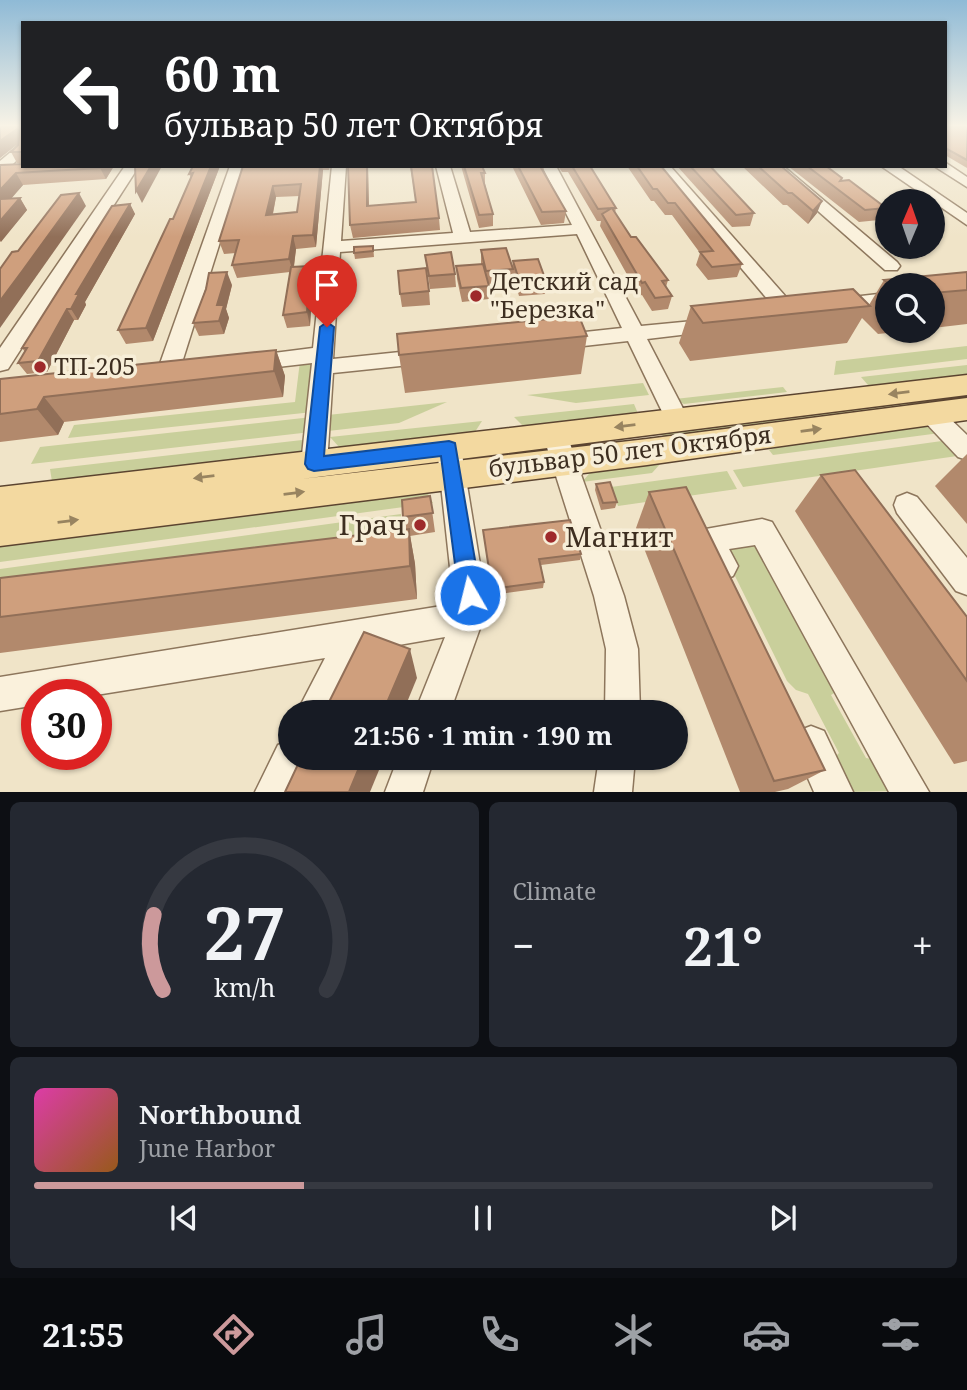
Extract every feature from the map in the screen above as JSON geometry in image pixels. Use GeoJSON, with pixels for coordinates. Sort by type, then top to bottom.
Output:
{"type":"FeatureCollection","features":[{"type":"Feature","properties":{"kind":"main road","name":"бульвар 50 лет Октября"},"geometry":{"type":"LineString","coordinates":[[559,448],[677,420],[967,385]]}},
{"type":"Feature","properties":{"kind":"main road","name":"бульвар 50 лет Октября"},"geometry":{"type":"LineString","coordinates":[[0,530],[450,461],[967,409]]}},
{"type":"Feature","properties":{"kind":"main road","name":"бульвар 50 лет Октября"},"geometry":{"type":"LineString","coordinates":[[0,502],[314,464],[450,461]]}},
{"type":"Feature","properties":{"kind":"street"},"geometry":{"type":"LineString","coordinates":[[0,364],[131,168]]}},
{"type":"Feature","properties":{"kind":"street"},"geometry":{"type":"LineString","coordinates":[[168,372],[236,168]]}},
{"type":"Feature","properties":{"kind":"street"},"geometry":{"type":"LineString","coordinates":[[314,464],[339,168]]}},
{"type":"Feature","properties":{"kind":"street"},"geometry":{"type":"LineString","coordinates":[[444,168],[463,238]]}},
{"type":"Feature","properties":{"kind":"street"},"geometry":{"type":"LineString","coordinates":[[550,168],[677,420]]}},
{"type":"Feature","properties":{"kind":"street"},"geometry":{"type":"LineString","coordinates":[[664,168],[760,282],[778,315],[875,301]]}},
{"type":"Feature","properties":{"kind":"street"},"geometry":{"type":"LineString","coordinates":[[776,168],[891,266]]}},
{"type":"Feature","properties":{"kind":"street"},"geometry":{"type":"LineString","coordinates":[[891,168],[921,189]]}},
{"type":"Feature","properties":{"kind":"street"},"geometry":{"type":"LineString","coordinates":[[944,168],[967,183]]}},
{"type":"Feature","properties":{"kind":"street"},"geometry":{"type":"LineString","coordinates":[[0,170],[23,169]]}},
{"type":"Feature","properties":{"kind":"street"},"geometry":{"type":"LineString","coordinates":[[945,202],[967,200]]}},
{"type":"Feature","properties":{"kind":"street"},"geometry":{"type":"LineString","coordinates":[[945,205],[967,220]]}},
{"type":"Feature","properties":{"kind":"street"},"geometry":{"type":"LineString","coordinates":[[333,247],[582,229]]}},
{"type":"Feature","properties":{"kind":"street"},"geometry":{"type":"LineString","coordinates":[[540,344],[729,323]]}},
{"type":"Feature","properties":{"kind":"street"},"geometry":{"type":"LineString","coordinates":[[233,365],[445,354]]}},
{"type":"Feature","properties":{"kind":"street"},"geometry":{"type":"LineString","coordinates":[[142,375],[194,369]]}},
{"type":"Feature","properties":{"kind":"street"},"geometry":{"type":"LineString","coordinates":[[931,414],[967,450]]}},
{"type":"Feature","properties":{"kind":"street"},"geometry":{"type":"LineString","coordinates":[[559,448],[609,596],[622,649],[623,700]]}},
{"type":"Feature","properties":{"kind":"street"},"geometry":{"type":"LineString","coordinates":[[437,700],[468,617],[470,595],[450,461]]}},
{"type":"Feature","properties":{"kind":"street"},"geometry":{"type":"LineString","coordinates":[[907,505],[967,581]]}},
{"type":"Feature","properties":{"kind":"street"},"geometry":{"type":"LineString","coordinates":[[734,587],[710,539],[762,531],[910,792]]}},
{"type":"Feature","properties":{"kind":"street"},"geometry":{"type":"LineString","coordinates":[[0,694],[468,617]]}},
{"type":"Feature","properties":{"kind":"street"},"geometry":{"type":"LineString","coordinates":[[321,700],[354,637]]}},
{"type":"Feature","properties":{"kind":"street"},"geometry":{"type":"LineString","coordinates":[[799,719],[834,792]]}},
{"type":"Feature","properties":{"kind":"street"},"geometry":{"type":"LineString","coordinates":[[274,792],[286,770]]}},
{"type":"Feature","properties":{"kind":"street"},"geometry":{"type":"LineString","coordinates":[[404,792],[412,770]]}},
{"type":"Feature","properties":{"kind":"street"},"geometry":{"type":"LineString","coordinates":[[613,792],[616,770]]}},
{"type":"Feature","properties":{"kind":"green space"},"geometry":{"type":"Polygon","coordinates":[[[967,346],[967,359],[834,375],[836,361],[967,346]]]}},
{"type":"Feature","properties":{"kind":"green space"},"geometry":{"type":"Polygon","coordinates":[[[300,361],[312,361],[313,412],[68,438],[74,425],[295,402],[300,361]]]}},
{"type":"Feature","properties":{"kind":"green space"},"geometry":{"type":"Polygon","coordinates":[[[967,365],[967,378],[901,386],[868,385],[861,377],[967,365]]]}},
{"type":"Feature","properties":{"kind":"green space"},"geometry":{"type":"Polygon","coordinates":[[[643,383],[649,395],[576,403],[527,395],[643,383]]]}},
{"type":"Feature","properties":{"kind":"green space"},"geometry":{"type":"Polygon","coordinates":[[[783,387],[787,392],[684,404],[675,399],[783,387]]]}},
{"type":"Feature","properties":{"kind":"green space"},"geometry":{"type":"Polygon","coordinates":[[[967,391],[967,402],[664,439],[660,429],[967,391]]]}},
{"type":"Feature","properties":{"kind":"green space"},"geometry":{"type":"Polygon","coordinates":[[[447,402],[399,423],[328,431],[328,415],[447,402]]]}},
{"type":"Feature","properties":{"kind":"green space"},"geometry":{"type":"Polygon","coordinates":[[[634,404],[639,416],[525,428],[514,417],[634,404]]]}},
{"type":"Feature","properties":{"kind":"green space"},"geometry":{"type":"Polygon","coordinates":[[[312,417],[311,432],[31,464],[40,447],[312,417]]]}},
{"type":"Feature","properties":{"kind":"green space"},"geometry":{"type":"Polygon","coordinates":[[[482,421],[473,435],[340,448],[330,437],[482,421]]]}},
{"type":"Feature","properties":{"kind":"green space"},"geometry":{"type":"Polygon","coordinates":[[[921,424],[940,433],[773,455],[769,450],[808,437],[921,424]]]}},
{"type":"Feature","properties":{"kind":"green space"},"geometry":{"type":"Polygon","coordinates":[[[311,439],[302,455],[53,488],[50,469],[311,439]]]}},
{"type":"Feature","properties":{"kind":"green space"},"geometry":{"type":"Polygon","coordinates":[[[949,440],[964,455],[743,487],[733,470],[949,440]]]}},
{"type":"Feature","properties":{"kind":"green space"},"geometry":{"type":"Polygon","coordinates":[[[661,457],[661,463],[652,473],[582,482],[594,468],[661,457]]]}},
{"type":"Feature","properties":{"kind":"green space"},"geometry":{"type":"Polygon","coordinates":[[[727,471],[737,489],[618,506],[611,487],[727,471]]]}},
{"type":"Feature","properties":{"kind":"green space"},"geometry":{"type":"Polygon","coordinates":[[[427,492],[433,503],[0,562],[0,539],[427,492]]]}},
{"type":"Feature","properties":{"kind":"green space"},"geometry":{"type":"Polygon","coordinates":[[[401,514],[402,536],[0,593],[0,569],[401,514]]]}},
{"type":"Feature","properties":{"kind":"green space"},"geometry":{"type":"Polygon","coordinates":[[[759,541],[836,692],[831,695],[866,758],[872,759],[895,791],[843,792],[834,758],[839,753],[808,694],[796,690],[787,681],[726,558],[726,547],[759,541]]]}},
{"type":"Feature","properties":{"kind":"building"},"geometry":{"type":"Polygon","coordinates":[[[21,164],[21,168],[100,168],[16,173],[0,190],[0,165],[21,164]]]}},
{"type":"Feature","properties":{"kind":"building"},"geometry":{"type":"Polygon","coordinates":[[[135,168],[150,168],[136,191],[135,168]]]}},
{"type":"Feature","properties":{"kind":"building"},"geometry":{"type":"Polygon","coordinates":[[[192,168],[210,168],[146,328],[118,330],[193,173],[189,174],[192,168]]]}},
{"type":"Feature","properties":{"kind":"building"},"geometry":{"type":"Polygon","coordinates":[[[242,168],[320,168],[313,235],[293,236],[289,259],[232,265],[239,240],[219,241],[242,168]],[[301,184],[273,186],[266,215],[297,212],[301,184]]]}},
{"type":"Feature","properties":{"kind":"building"},"geometry":{"type":"Polygon","coordinates":[[[348,168],[367,168],[367,206],[416,202],[411,168],[432,168],[439,218],[350,225],[348,168]]]}},
{"type":"Feature","properties":{"kind":"building"},"geometry":{"type":"Polygon","coordinates":[[[465,168],[483,168],[485,173],[481,173],[493,214],[479,215],[465,168]]]}},
{"type":"Feature","properties":{"kind":"building"},"geometry":{"type":"Polygon","coordinates":[[[519,168],[541,168],[566,211],[542,212],[519,168]]]}},
{"type":"Feature","properties":{"kind":"building"},"geometry":{"type":"Polygon","coordinates":[[[573,168],[591,168],[616,208],[598,209],[573,168]]]}},
{"type":"Feature","properties":{"kind":"building"},"geometry":{"type":"Polygon","coordinates":[[[638,168],[663,168],[742,264],[712,267],[700,252],[713,251],[675,203],[668,203],[657,189],[653,189],[638,168]]]}},
{"type":"Feature","properties":{"kind":"building"},"geometry":{"type":"Polygon","coordinates":[[[692,168],[712,168],[754,213],[736,215],[692,168]]]}},
{"type":"Feature","properties":{"kind":"building"},"geometry":{"type":"Polygon","coordinates":[[[760,168],[783,168],[822,201],[813,211],[792,193],[788,193],[760,168]]]}},
{"type":"Feature","properties":{"kind":"building"},"geometry":{"type":"Polygon","coordinates":[[[810,168],[829,168],[842,178],[840,181],[849,180],[875,200],[875,209],[865,210],[810,168]]]}},
{"type":"Feature","properties":{"kind":"building"},"geometry":{"type":"Polygon","coordinates":[[[79,193],[0,301],[0,269],[12,252],[18,251],[61,195],[79,193]]]}},
{"type":"Feature","properties":{"kind":"building"},"geometry":{"type":"Polygon","coordinates":[[[20,198],[0,221],[0,199],[20,198]]]}},
{"type":"Feature","properties":{"kind":"building"},"geometry":{"type":"Polygon","coordinates":[[[130,204],[76,294],[79,294],[71,309],[67,309],[38,361],[18,363],[27,348],[22,348],[112,206],[130,204]]]}},
{"type":"Feature","properties":{"kind":"building"},"geometry":{"type":"Polygon","coordinates":[[[612,208],[631,237],[636,237],[668,280],[662,281],[672,296],[655,298],[645,282],[642,283],[602,214],[612,208]]]}},
{"type":"Feature","properties":{"kind":"building"},"geometry":{"type":"Polygon","coordinates":[[[373,246],[373,251],[354,253],[354,247],[373,246]]]}},
{"type":"Feature","properties":{"kind":"building"},"geometry":{"type":"Polygon","coordinates":[[[506,248],[513,269],[486,271],[481,250],[506,248]]]}},
{"type":"Feature","properties":{"kind":"building"},"geometry":{"type":"Polygon","coordinates":[[[451,252],[455,274],[429,276],[425,255],[451,252]]]}},
{"type":"Feature","properties":{"kind":"building"},"geometry":{"type":"Polygon","coordinates":[[[538,259],[546,281],[520,283],[513,261],[538,259]]]}},
{"type":"Feature","properties":{"kind":"building"},"geometry":{"type":"Polygon","coordinates":[[[483,264],[489,286],[461,288],[456,266],[483,264]]]}},
{"type":"Feature","properties":{"kind":"building"},"geometry":{"type":"Polygon","coordinates":[[[310,266],[307,312],[283,315],[291,267],[310,266]]]}},
{"type":"Feature","properties":{"kind":"building"},"geometry":{"type":"Polygon","coordinates":[[[426,268],[429,291],[400,294],[398,271],[426,268]]]}},
{"type":"Feature","properties":{"kind":"building"},"geometry":{"type":"Polygon","coordinates":[[[227,272],[217,305],[224,305],[219,321],[193,323],[209,273],[227,272]]]}},
{"type":"Feature","properties":{"kind":"building"},"geometry":{"type":"Polygon","coordinates":[[[967,272],[967,290],[945,292],[945,274],[967,272]]]}},
{"type":"Feature","properties":{"kind":"building"},"geometry":{"type":"Polygon","coordinates":[[[853,289],[870,306],[703,323],[691,306],[853,289]]]}},
{"type":"Feature","properties":{"kind":"building"},"geometry":{"type":"Polygon","coordinates":[[[579,316],[587,336],[399,355],[397,334],[579,316]]]}},
{"type":"Feature","properties":{"kind":"building"},"geometry":{"type":"Polygon","coordinates":[[[276,350],[274,371],[44,397],[37,409],[0,414],[0,379],[276,350]]]}},
{"type":"Feature","properties":{"kind":"building"},"geometry":{"type":"Polygon","coordinates":[[[855,470],[967,617],[967,681],[821,475],[855,470]]]}},
{"type":"Feature","properties":{"kind":"building"},"geometry":{"type":"Polygon","coordinates":[[[610,482],[617,502],[603,503],[596,484],[610,482]]]}},
{"type":"Feature","properties":{"kind":"building"},"geometry":{"type":"Polygon","coordinates":[[[686,487],[825,770],[774,781],[649,492],[686,487]]]}},
{"type":"Feature","properties":{"kind":"building"},"geometry":{"type":"Polygon","coordinates":[[[430,496],[433,513],[403,517],[402,500],[430,496]]]}},
{"type":"Feature","properties":{"kind":"building"},"geometry":{"type":"Polygon","coordinates":[[[570,520],[581,554],[539,559],[544,582],[492,589],[483,530],[570,520]]]}},
{"type":"Feature","properties":{"kind":"building"},"geometry":{"type":"Polygon","coordinates":[[[409,529],[410,566],[0,617],[0,578],[409,529]]]}},
{"type":"Feature","properties":{"kind":"building"},"geometry":{"type":"Polygon","coordinates":[[[364,632],[410,649],[388,700],[330,700],[364,632]]]}},
{"type":"Feature","properties":{"kind":"building"},"geometry":{"type":"Polygon","coordinates":[[[295,770],[358,770],[349,792],[285,792],[295,770]]]}},
{"type":"Feature","properties":{"kind":"place","name":"Детский сад \"Березка\""},"geometry":{"type":"Point","coordinates":[476,296]}},
{"type":"Feature","properties":{"kind":"place","name":"ТП-205"},"geometry":{"type":"Point","coordinates":[40,367]}},
{"type":"Feature","properties":{"kind":"place","name":"Грач"},"geometry":{"type":"Point","coordinates":[420,525]}},
{"type":"Feature","properties":{"kind":"place","name":"Магнит"},"geometry":{"type":"Point","coordinates":[551,537]}},
{"type":"Feature","properties":{"kind":"route"},"geometry":{"type":"LineString","coordinates":[[327,327],[314,464],[449,448],[470,595]]}}]}
